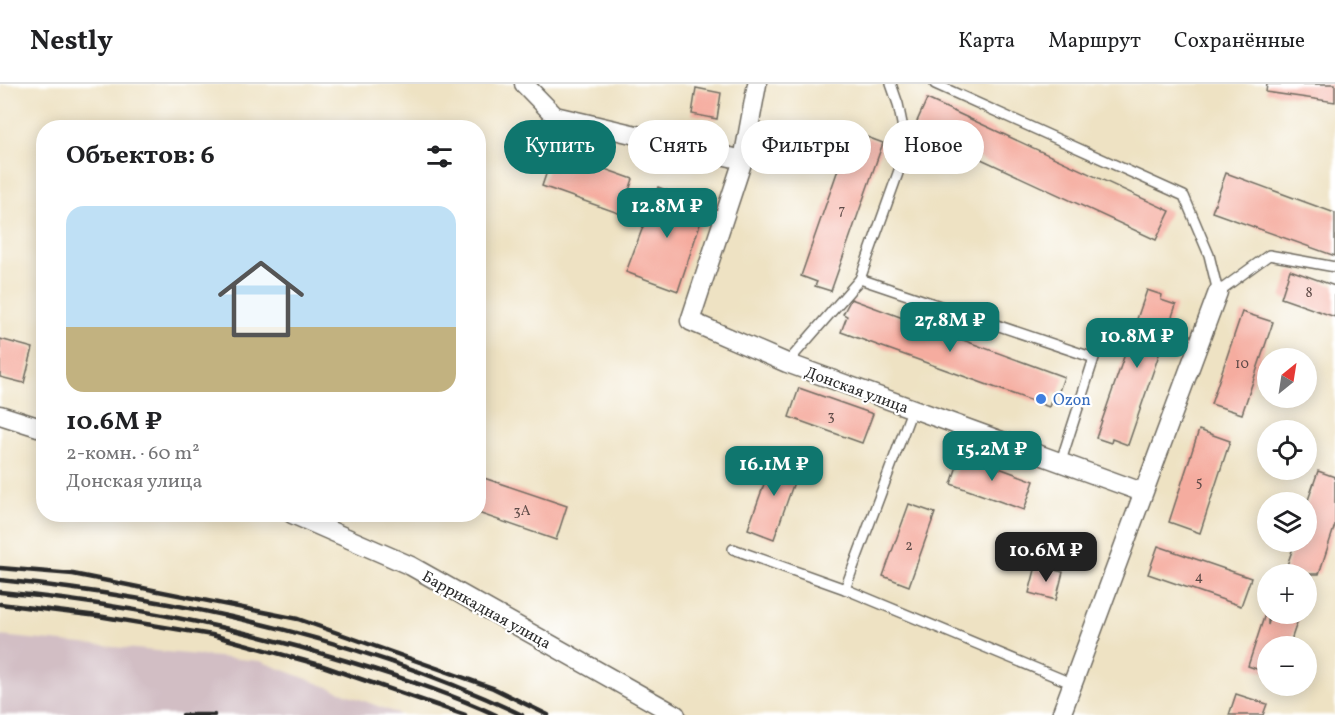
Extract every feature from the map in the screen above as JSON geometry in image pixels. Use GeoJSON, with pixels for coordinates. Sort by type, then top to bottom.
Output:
{"type":"FeatureCollection","features":[{"type":"Feature","properties":{"kind":"street"},"geometry":{"type":"LineString","coordinates":[[524,84],[555,116],[741,160]]}},
{"type":"Feature","properties":{"kind":"street"},"geometry":{"type":"LineString","coordinates":[[750,120],[757,84]]}},
{"type":"Feature","properties":{"kind":"street","name":"Донская улица"},"geometry":{"type":"LineString","coordinates":[[741,166],[690,321],[787,363],[1142,492]]}},
{"type":"Feature","properties":{"kind":"street"},"geometry":{"type":"LineString","coordinates":[[1061,715],[1218,292]]}},
{"type":"Feature","properties":{"kind":"street"},"geometry":{"type":"LineString","coordinates":[[0,415],[36,426]]}},
{"type":"Feature","properties":{"kind":"street","name":"Баррикадная улица"},"geometry":{"type":"LineString","coordinates":[[310,522],[411,566],[676,715]]}},
{"type":"Feature","properties":{"kind":"lane"},"geometry":{"type":"LineString","coordinates":[[787,363],[861,279],[908,148],[891,84]]}},
{"type":"Feature","properties":{"kind":"lane"},"geometry":{"type":"LineString","coordinates":[[935,84],[1184,196],[1209,255],[1218,292],[1269,255],[1335,267]]}},
{"type":"Feature","properties":{"kind":"lane"},"geometry":{"type":"LineString","coordinates":[[861,279],[1094,358],[1061,461]]}},
{"type":"Feature","properties":{"kind":"lane"},"geometry":{"type":"LineString","coordinates":[[845,589],[912,410]]}},
{"type":"Feature","properties":{"kind":"lane"},"geometry":{"type":"LineString","coordinates":[[733,549],[845,589],[1071,683]]}},
{"type":"Feature","properties":{"kind":"shaded area"},"geometry":{"type":"Polygon","coordinates":[[[0,636],[260,661],[401,715],[0,715],[0,636]]]}},
{"type":"Feature","properties":{"kind":"building"},"geometry":{"type":"Polygon","coordinates":[[[1267,84],[1335,84],[1335,102],[1266,92],[1267,84]]]}},
{"type":"Feature","properties":{"kind":"building"},"geometry":{"type":"Polygon","coordinates":[[[696,88],[721,93],[717,119],[692,114],[696,88]]]}},
{"type":"Feature","properties":{"kind":"building"},"geometry":{"type":"Polygon","coordinates":[[[927,99],[973,120],[918,120],[927,99]]]}},
{"type":"Feature","properties":{"kind":"building"},"geometry":{"type":"Polygon","coordinates":[[[984,125],[1170,211],[1156,240],[984,160],[984,125]]]}},
{"type":"Feature","properties":{"kind":"building"},"geometry":{"type":"Polygon","coordinates":[[[871,138],[883,143],[831,291],[815,286],[817,282],[801,276],[836,174],[871,174],[871,138]]]}},
{"type":"Feature","properties":{"kind":"building"},"geometry":{"type":"Polygon","coordinates":[[[616,173],[633,179],[621,214],[542,186],[546,174],[616,173]]]}},
{"type":"Feature","properties":{"kind":"building"},"geometry":{"type":"Polygon","coordinates":[[[1226,173],[1335,213],[1335,256],[1212,212],[1226,173]]]}},
{"type":"Feature","properties":{"kind":"building"},"geometry":{"type":"Polygon","coordinates":[[[658,187],[706,206],[678,291],[626,272],[658,187]]]}},
{"type":"Feature","properties":{"kind":"building"},"geometry":{"type":"Polygon","coordinates":[[[1290,270],[1335,286],[1335,317],[1281,298],[1290,270]]]}},
{"type":"Feature","properties":{"kind":"building"},"geometry":{"type":"Polygon","coordinates":[[[1147,290],[1162,295],[1161,300],[1176,305],[1128,445],[1112,439],[1111,443],[1096,438],[1147,290]]]}},
{"type":"Feature","properties":{"kind":"building"},"geometry":{"type":"Polygon","coordinates":[[[851,299],[1064,377],[1058,394],[1054,392],[1049,407],[841,332],[847,316],[843,314],[851,299]]]}},
{"type":"Feature","properties":{"kind":"building"},"geometry":{"type":"Polygon","coordinates":[[[1242,312],[1273,322],[1264,348],[1257,348],[1257,369],[1242,414],[1211,404],[1242,312]]]}},
{"type":"Feature","properties":{"kind":"building"},"geometry":{"type":"Polygon","coordinates":[[[0,339],[33,348],[24,383],[0,377],[0,339]]]}},
{"type":"Feature","properties":{"kind":"building"},"geometry":{"type":"Polygon","coordinates":[[[799,388],[873,414],[862,443],[789,417],[799,388]]]}},
{"type":"Feature","properties":{"kind":"building"},"geometry":{"type":"Polygon","coordinates":[[[1199,430],[1230,441],[1200,533],[1169,522],[1199,430]]]}},
{"type":"Feature","properties":{"kind":"building"},"geometry":{"type":"Polygon","coordinates":[[[961,454],[1034,481],[1024,510],[951,484],[961,454]]]}},
{"type":"Feature","properties":{"kind":"building"},"geometry":{"type":"Polygon","coordinates":[[[774,456],[800,465],[774,539],[748,529],[774,456]]]}},
{"type":"Feature","properties":{"kind":"building"},"geometry":{"type":"Polygon","coordinates":[[[1318,471],[1335,477],[1335,525],[1319,574],[1317,574],[1317,564],[1287,564],[1292,552],[1317,552],[1317,492],[1311,492],[1315,480],[1317,480],[1318,471]]]}},
{"type":"Feature","properties":{"kind":"building"},"geometry":{"type":"Polygon","coordinates":[[[486,479],[567,506],[556,540],[486,516],[486,479]]]}},
{"type":"Feature","properties":{"kind":"building"},"geometry":{"type":"Polygon","coordinates":[[[909,504],[935,513],[909,586],[883,576],[909,504]]]}},
{"type":"Feature","properties":{"kind":"building"},"geometry":{"type":"Polygon","coordinates":[[[1158,546],[1251,578],[1241,606],[1148,574],[1158,546]]]}},
{"type":"Feature","properties":{"kind":"building"},"geometry":{"type":"Polygon","coordinates":[[[1036,566],[1063,572],[1056,600],[1029,593],[1036,566]]]}},
{"type":"Feature","properties":{"kind":"building"},"geometry":{"type":"Polygon","coordinates":[[[1262,624],[1297,624],[1292,636],[1258,636],[1262,624]]]}},
{"type":"Feature","properties":{"kind":"building"},"geometry":{"type":"Polygon","coordinates":[[[1257,638],[1257,669],[1248,666],[1257,638]]]}},
{"type":"Feature","properties":{"kind":"building"},"geometry":{"type":"Polygon","coordinates":[[[1236,694],[1267,704],[1263,715],[1229,715],[1236,694]]]}},
{"type":"Feature","properties":{"kind":"railway"},"geometry":{"type":"LineString","coordinates":[[0,568],[73,574],[298,619],[493,688],[548,715]]}},
{"type":"Feature","properties":{"kind":"railway"},"geometry":{"type":"LineString","coordinates":[[0,580],[133,598],[267,625],[397,664],[522,715]]}},
{"type":"Feature","properties":{"kind":"railway"},"geometry":{"type":"LineString","coordinates":[[0,592],[132,609],[262,637],[404,679],[496,715]]}},
{"type":"Feature","properties":{"kind":"railway"},"geometry":{"type":"LineString","coordinates":[[0,604],[98,616],[212,635],[320,665],[465,715]]}},
{"type":"Feature","properties":{"kind":"railway"},"geometry":{"type":"LineString","coordinates":[[183,715],[214,715]]}},
{"type":"Feature","properties":{"kind":"place","name":"Ozon"},"geometry":{"type":"Point","coordinates":[1041,399]}}]}
